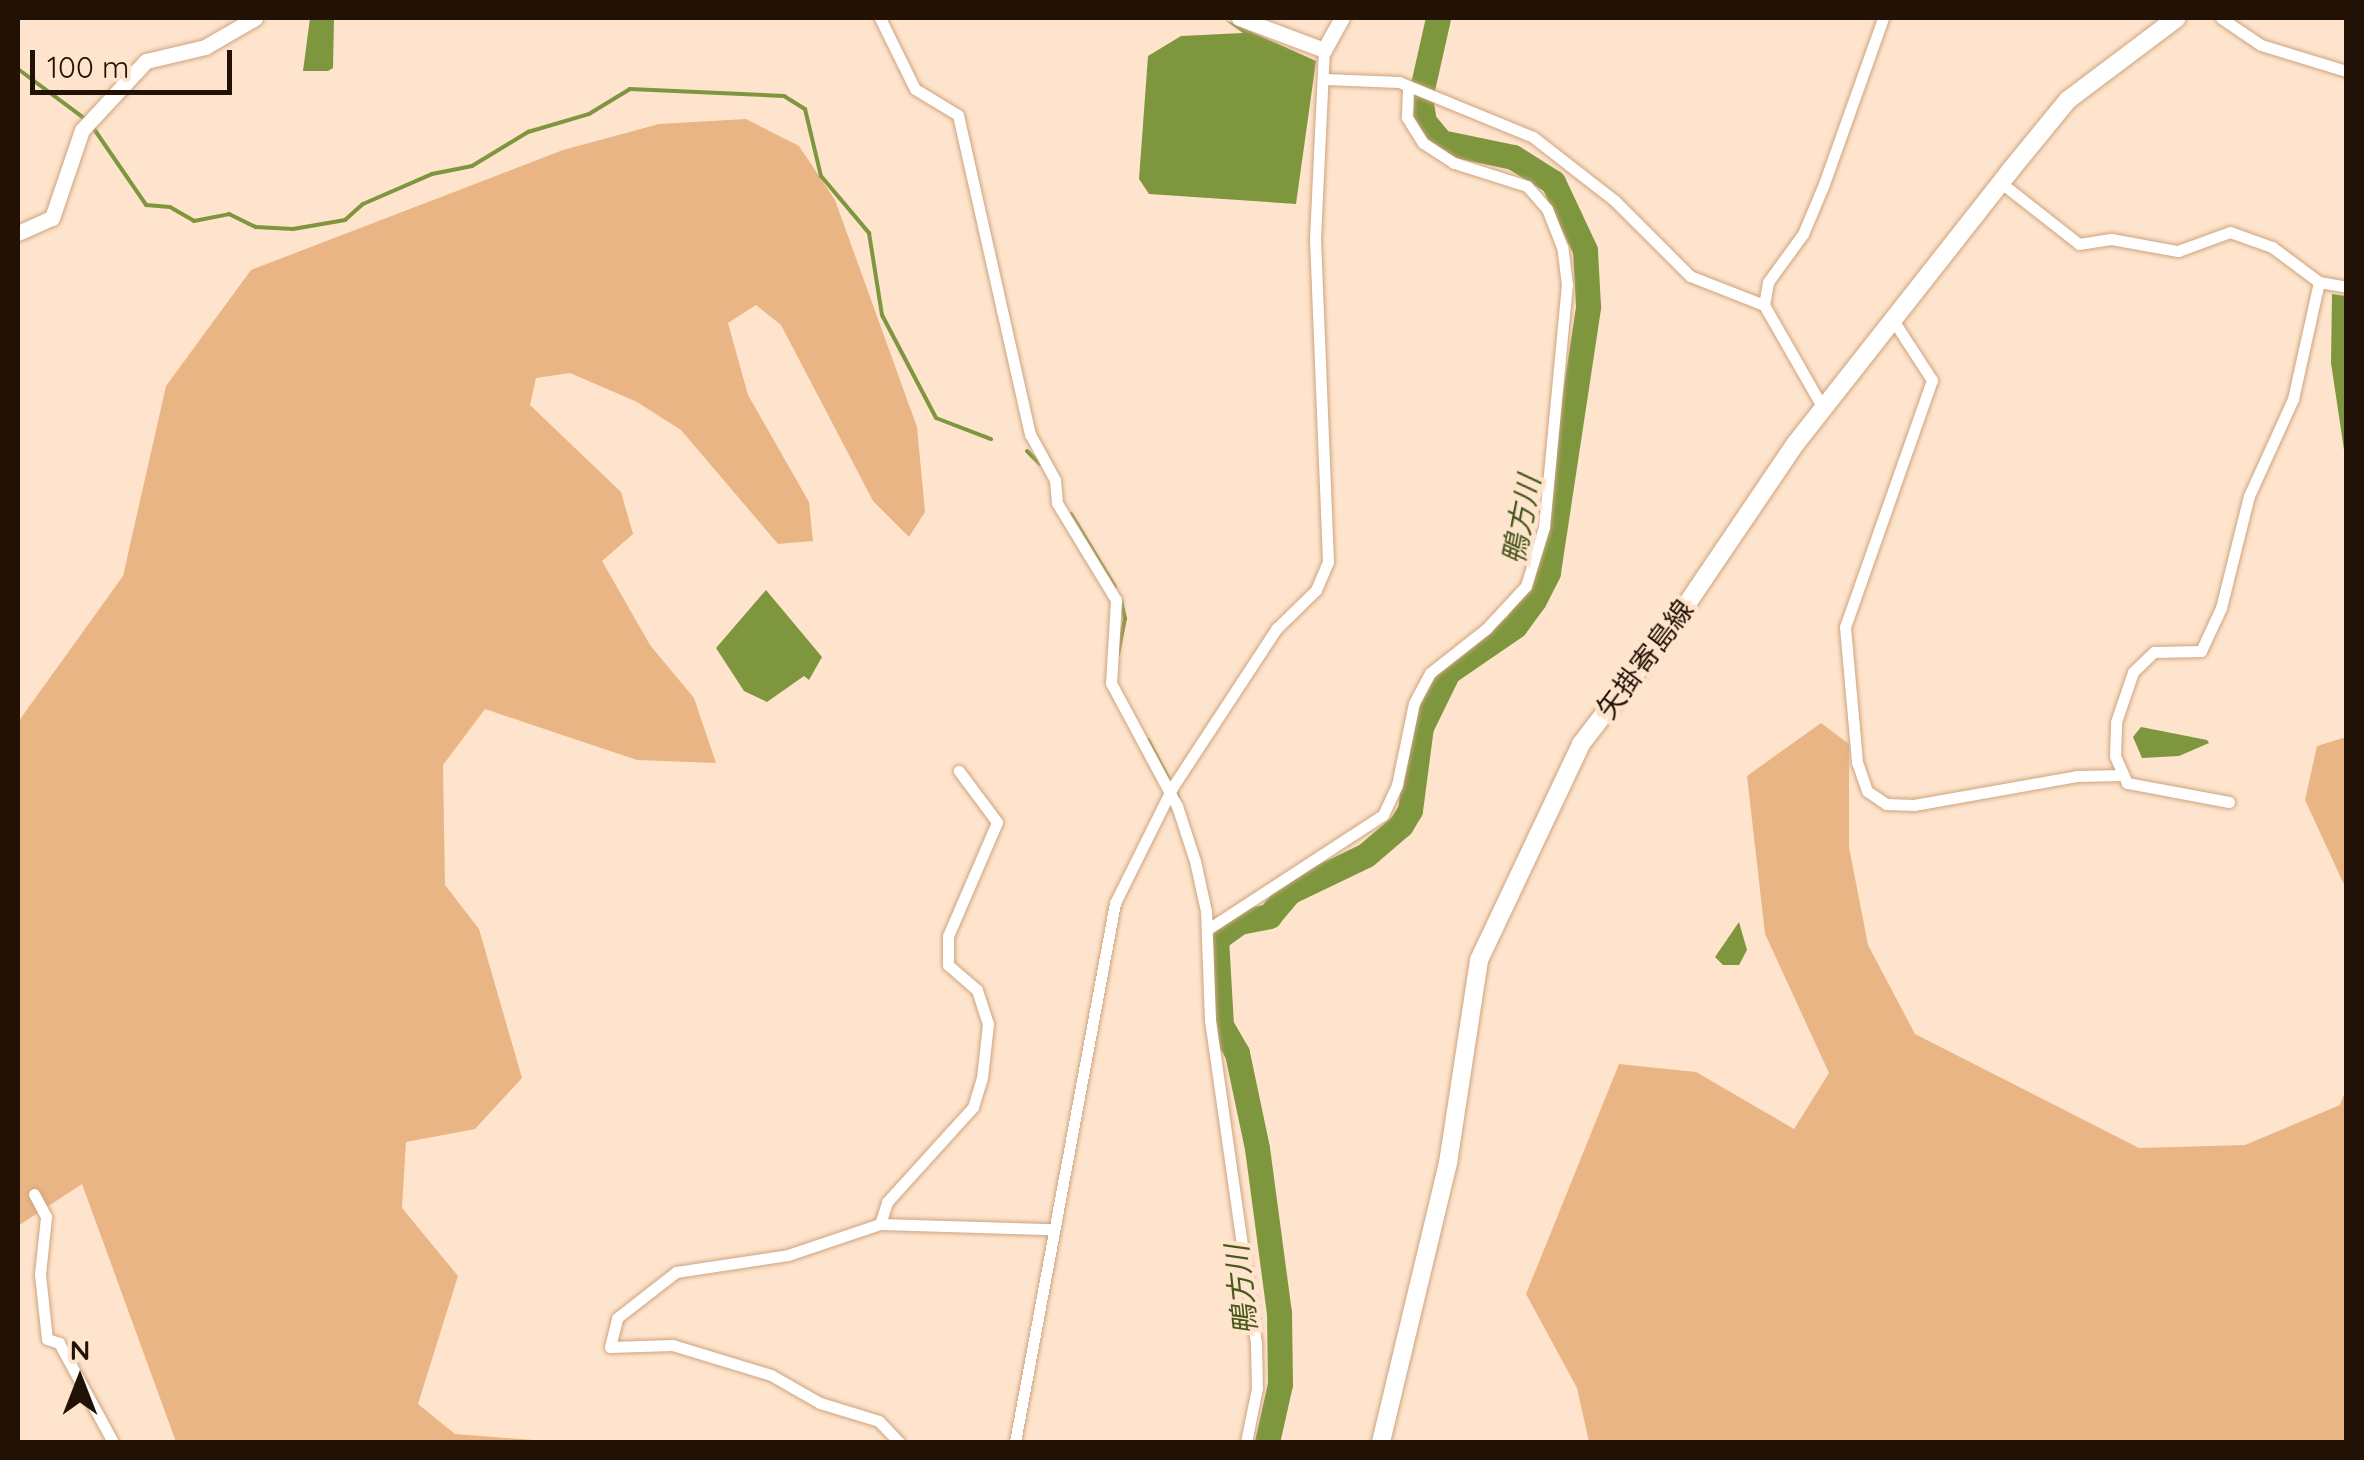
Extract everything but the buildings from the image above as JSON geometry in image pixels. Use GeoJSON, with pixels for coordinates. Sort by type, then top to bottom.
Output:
{"type":"FeatureCollection","features":[{"type":"Feature","properties":{"kind":"main road"},"geometry":{"type":"LineString","coordinates":[[18,232],[52,218],[89,122],[146,62],[204,47],[255,18]]}},
{"type":"Feature","properties":{"kind":"main road"},"geometry":{"type":"LineString","coordinates":[[1239,18],[1324,50],[1342,18]]}},
{"type":"Feature","properties":{"kind":"main road","name":"矢掛寄島線"},"geometry":{"type":"LineString","coordinates":[[1381,1442],[1443,1190],[1478,960],[1581,744],[1674,624],[1823,408],[2000,182],[2068,100],[2177,18]]}},
{"type":"Feature","properties":{"kind":"street"},"geometry":{"type":"LineString","coordinates":[[880,18],[915,89],[958,115],[1030,434],[1055,480],[1057,503],[1116,600],[1111,683],[1174,786],[1213,928],[1210,1020],[1256,1345],[1257,1388],[1246,1442]]}},
{"type":"Feature","properties":{"kind":"street"},"geometry":{"type":"LineString","coordinates":[[1764,305],[1768,282],[1803,234],[1824,184],[1883,18]]}},
{"type":"Feature","properties":{"kind":"street"},"geometry":{"type":"LineString","coordinates":[[2222,18],[2260,46],[2346,71]]}},
{"type":"Feature","properties":{"kind":"street"},"geometry":{"type":"LineString","coordinates":[[1015,1442],[1108,925],[1136,852],[1174,786],[1276,630],[1316,590],[1328,562],[1315,257],[1324,50]]}},
{"type":"Feature","properties":{"kind":"street"},"geometry":{"type":"LineString","coordinates":[[1325,79],[1412,88],[1534,137],[1614,200],[1690,276],[1764,305],[1823,408]]}},
{"type":"Feature","properties":{"kind":"street"},"geometry":{"type":"LineString","coordinates":[[1213,928],[1383,815],[1397,785],[1414,703],[1430,672],[1486,630],[1526,586],[1544,527],[1566,297],[1562,247],[1547,209],[1528,186],[1454,163],[1422,143],[1407,117],[1412,88]]}},
{"type":"Feature","properties":{"kind":"street"},"geometry":{"type":"LineString","coordinates":[[2000,182],[2079,244],[2111,239],[2178,251],[2230,232],[2272,247],[2319,282],[2346,287]]}},
{"type":"Feature","properties":{"kind":"street"},"geometry":{"type":"LineString","coordinates":[[2228,802],[2127,783],[2115,756],[2116,722],[2133,672],[2154,652],[2202,651],[2221,608],[2249,496],[2293,398],[2319,282]]}},
{"type":"Feature","properties":{"kind":"street"},"geometry":{"type":"LineString","coordinates":[[1893,320],[1932,380],[1846,627],[1857,762],[1867,791],[1886,804],[1914,805],[2076,776],[2124,775]]}},
{"type":"Feature","properties":{"kind":"street"},"geometry":{"type":"LineString","coordinates":[[880,1224],[887,1202],[973,1107],[982,1078],[988,1024],[977,990],[948,965],[948,936],[997,822],[959,771]]}},
{"type":"Feature","properties":{"kind":"street"},"geometry":{"type":"LineString","coordinates":[[34,1194],[46,1217],[40,1274],[47,1339],[58,1343],[114,1442]]}},
{"type":"Feature","properties":{"kind":"street"},"geometry":{"type":"LineString","coordinates":[[899,1442],[879,1420],[820,1403],[772,1376],[672,1346],[610,1347],[617,1318],[663,1276],[788,1254],[880,1224],[1053,1229]]}},
{"type":"Feature","properties":{"kind":"shaded area"},"geometry":{"type":"Polygon","coordinates":[[[310,18],[334,18],[333,68],[328,71],[303,71],[310,18]]]}},
{"type":"Feature","properties":{"kind":"shaded area"},"geometry":{"type":"Polygon","coordinates":[[[1225,20],[1316,61],[1296,204],[1149,194],[1139,179],[1148,56],[1181,36],[1243,33],[1225,20]]]}},
{"type":"Feature","properties":{"kind":"shaded area"},"geometry":{"type":"Polygon","coordinates":[[[746,119],[799,146],[835,200],[917,427],[925,512],[909,537],[873,501],[781,325],[756,305],[728,323],[748,395],[809,502],[813,541],[778,544],[681,430],[637,402],[570,373],[536,378],[530,405],[621,492],[633,534],[602,561],[650,645],[694,698],[716,763],[637,760],[485,709],[443,765],[445,885],[479,929],[522,1078],[475,1129],[406,1142],[402,1208],[458,1276],[418,1404],[455,1434],[559,1442],[176,1442],[82,1184],[18,1226],[18,722],[123,576],[166,386],[251,270],[563,150],[659,124],[746,119]]]}},
{"type":"Feature","properties":{"kind":"shaded area"},"geometry":{"type":"Polygon","coordinates":[[[2332,294],[2346,296],[2346,463],[2331,363],[2332,294]]]}},
{"type":"Feature","properties":{"kind":"shaded area"},"geometry":{"type":"Polygon","coordinates":[[[766,590],[822,657],[809,680],[804,676],[767,702],[744,691],[716,648],[766,590]]]}},
{"type":"Feature","properties":{"kind":"shaded area"},"geometry":{"type":"Polygon","coordinates":[[[1821,723],[1849,744],[1849,847],[1868,945],[1915,1034],[2139,1148],[2245,1145],[2340,1105],[2346,1089],[2346,1442],[1589,1442],[1577,1388],[1526,1294],[1619,1064],[1696,1072],[1794,1129],[1829,1073],[1765,934],[1747,776],[1821,723]]]}},
{"type":"Feature","properties":{"kind":"shaded area"},"geometry":{"type":"Polygon","coordinates":[[[2141,727],[2209,743],[2179,756],[2142,758],[2133,737],[2141,727]]]}},
{"type":"Feature","properties":{"kind":"shaded area"},"geometry":{"type":"Polygon","coordinates":[[[2346,737],[2346,889],[2305,800],[2317,746],[2346,737]]]}},
{"type":"Feature","properties":{"kind":"shaded area"},"geometry":{"type":"Polygon","coordinates":[[[1739,922],[1747,950],[1739,965],[1723,965],[1715,957],[1739,922]]]}},
{"type":"Feature","properties":{"kind":"waterway","name":"鴨方川"},"geometry":{"type":"LineString","coordinates":[[1267,1442],[1280,1384],[1279,1313],[1257,1148],[1237,1053],[1221,1025],[1216,939],[1239,922],[1269,916],[1289,892],[1366,855],[1401,825],[1410,810],[1421,727],[1448,672],[1515,626],[1534,600],[1548,572],[1588,306],[1585,250],[1553,182],[1513,157],[1441,142],[1424,122],[1420,98],[1438,18]]}},
{"type":"Feature","properties":{"kind":"waterway"},"geometry":{"type":"LineString","coordinates":[[18,69],[85,119]]}},
{"type":"Feature","properties":{"kind":"waterway"},"geometry":{"type":"LineString","coordinates":[[92,126],[146,205],[170,207],[194,221],[229,214],[256,227],[293,229],[345,220],[363,204],[432,174],[472,166],[528,132],[589,114],[630,89],[784,96],[805,109],[821,176],[869,233],[882,315],[936,418],[991,439]]}},
{"type":"Feature","properties":{"kind":"waterway"},"geometry":{"type":"LineString","coordinates":[[1027,451],[1040,464]]}},
{"type":"Feature","properties":{"kind":"waterway"},"geometry":{"type":"LineString","coordinates":[[1071,514],[1115,587]]}},
{"type":"Feature","properties":{"kind":"waterway"},"geometry":{"type":"LineString","coordinates":[[1118,654],[1125,619],[1121,600]]}},
{"type":"Feature","properties":{"kind":"waterway"},"geometry":{"type":"LineString","coordinates":[[1148,740],[1178,797]]}},
{"type":"Feature","properties":{"kind":"waterway"},"geometry":{"type":"LineString","coordinates":[[1214,927],[1216,939]]}}]}
